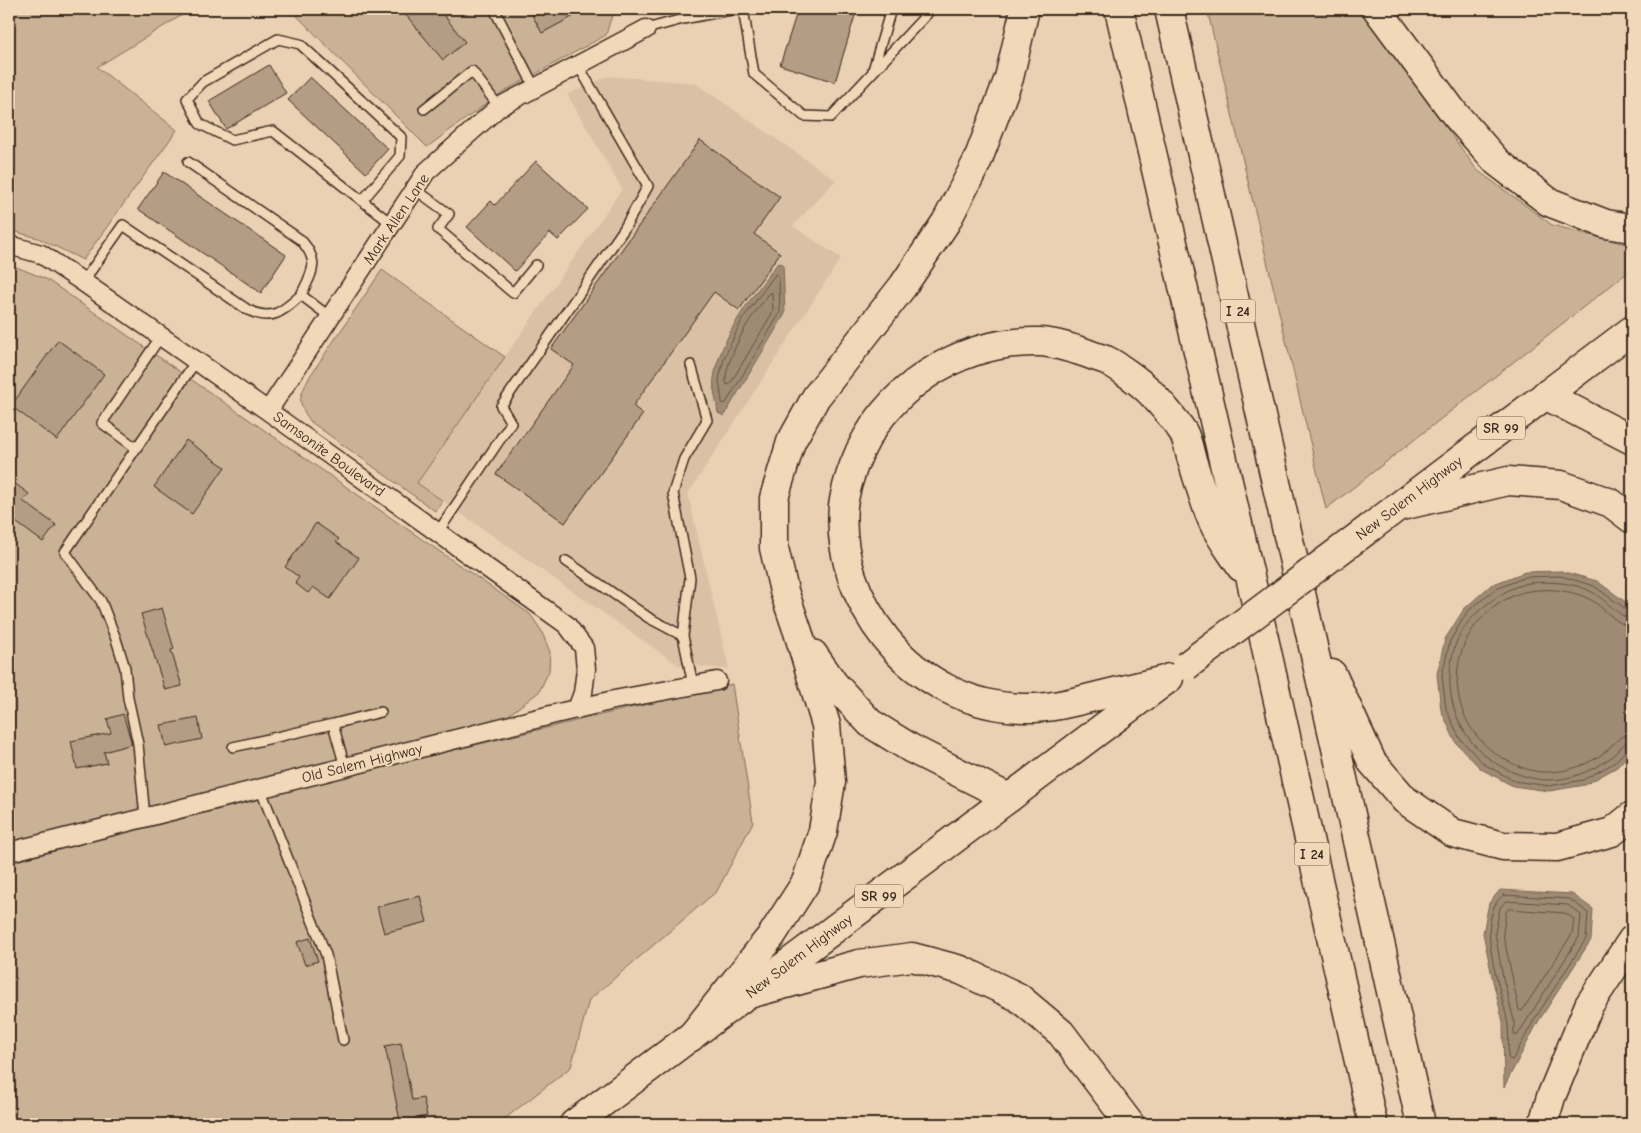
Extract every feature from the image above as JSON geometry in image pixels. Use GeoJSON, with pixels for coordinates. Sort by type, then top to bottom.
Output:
{"type":"FeatureCollection","features":[{"type":"Feature","properties":{"kind":"main road"},"geometry":{"type":"LineString","coordinates":[[692,1037],[772,935],[806,882],[823,831],[831,782],[826,724],[784,591],[774,548],[774,498],[791,442],[816,397],[903,286],[946,222],[977,162],[1009,78],[1025,9]]}},
{"type":"Feature","properties":{"kind":"main road","name":"I 24"},"geometry":{"type":"LineString","coordinates":[[1119,9],[1252,585],[1373,1124]]}},
{"type":"Feature","properties":{"kind":"main road","name":"I 24"},"geometry":{"type":"LineString","coordinates":[[1169,9],[1421,1124]]}},
{"type":"Feature","properties":{"kind":"main road"},"geometry":{"type":"LineString","coordinates":[[1377,9],[1454,113],[1497,162],[1548,202],[1606,224],[1632,228]]}},
{"type":"Feature","properties":{"kind":"main road","name":"New Salem Highway"},"geometry":{"type":"LineString","coordinates":[[574,1124],[1632,330]]}},
{"type":"Feature","properties":{"kind":"main road"},"geometry":{"type":"LineString","coordinates":[[1177,672],[1056,706],[1022,708],[991,704],[964,697],[935,683],[911,666],[873,623],[859,598],[849,567],[843,534],[844,505],[849,477],[861,448],[876,422],[893,401],[913,383],[939,366],[966,354],[993,347],[1040,342],[1062,345],[1109,361],[1148,390],[1184,433],[1213,523],[1252,585]]}},
{"type":"Feature","properties":{"kind":"main road"},"geometry":{"type":"LineString","coordinates":[[1545,395],[1632,440]]}},
{"type":"Feature","properties":{"kind":"main road"},"geometry":{"type":"LineString","coordinates":[[1397,507],[1508,481],[1561,485],[1611,503],[1632,519]]}},
{"type":"Feature","properties":{"kind":"main road"},"geometry":{"type":"LineString","coordinates":[[1306,613],[1372,762],[1405,800],[1453,833],[1503,846],[1557,847],[1612,832],[1632,816]]}},
{"type":"Feature","properties":{"kind":"main road"},"geometry":{"type":"LineString","coordinates":[[798,632],[834,684],[870,723],[912,749],[1009,798]]}},
{"type":"Feature","properties":{"kind":"main road"},"geometry":{"type":"LineString","coordinates":[[1543,1124],[1550,1097],[1590,1005],[1632,940]]}},
{"type":"Feature","properties":{"kind":"main road"},"geometry":{"type":"LineString","coordinates":[[749,994],[859,964],[912,958],[961,970],[1018,997],[1061,1033],[1130,1124]]}},
{"type":"Feature","properties":{"kind":"street","name":"Mark Allen Lane"},"geometry":{"type":"LineString","coordinates":[[268,411],[426,172],[499,107],[646,29]]}},
{"type":"Feature","properties":{"kind":"street","name":"Samsonite Boulevard"},"geometry":{"type":"LineString","coordinates":[[9,245],[41,254],[83,282],[268,411],[567,625],[584,648],[586,669],[583,693],[577,709]]}},
{"type":"Feature","properties":{"kind":"street","name":"Old Salem Highway"},"geometry":{"type":"LineString","coordinates":[[9,852],[577,709],[717,681]]}},
{"type":"Feature","properties":{"kind":"lane"},"geometry":{"type":"LineString","coordinates":[[494,9],[534,88]]}},
{"type":"Feature","properties":{"kind":"lane"},"geometry":{"type":"LineString","coordinates":[[646,29],[683,19],[736,9]]}},
{"type":"Feature","properties":{"kind":"lane"},"geometry":{"type":"LineString","coordinates":[[743,9],[754,74],[804,116],[831,117],[930,9]]}},
{"type":"Feature","properties":{"kind":"lane"},"geometry":{"type":"LineString","coordinates":[[872,72],[891,9]]}},
{"type":"Feature","properties":{"kind":"lane"},"geometry":{"type":"LineString","coordinates":[[362,201],[400,156],[402,137],[300,44],[278,39],[203,82],[187,99],[200,124],[232,140],[272,131],[362,201],[392,224]]}},
{"type":"Feature","properties":{"kind":"lane"},"geometry":{"type":"LineString","coordinates":[[438,532],[511,423],[501,406],[624,229],[648,186],[578,65]]}},
{"type":"Feature","properties":{"kind":"lane"},"geometry":{"type":"LineString","coordinates":[[424,109],[472,71],[499,107]]}},
{"type":"Feature","properties":{"kind":"lane"},"geometry":{"type":"LineString","coordinates":[[83,282],[123,225],[248,310],[261,316],[273,315],[290,305],[301,295],[312,269],[313,260],[310,250],[301,240],[188,162]]}},
{"type":"Feature","properties":{"kind":"lane"},"geometry":{"type":"LineString","coordinates":[[415,189],[449,214],[438,229],[513,293],[536,265]]}},
{"type":"Feature","properties":{"kind":"lane"},"geometry":{"type":"LineString","coordinates":[[301,295],[330,317]]}},
{"type":"Feature","properties":{"kind":"lane"},"geometry":{"type":"LineString","coordinates":[[136,448],[102,423],[161,336]]}},
{"type":"Feature","properties":{"kind":"lane"},"geometry":{"type":"LineString","coordinates":[[145,818],[138,744],[128,698],[125,668],[101,601],[65,552],[196,361]]}},
{"type":"Feature","properties":{"kind":"lane"},"geometry":{"type":"LineString","coordinates":[[691,365],[707,420],[684,459],[673,493],[690,578],[683,636],[694,685]]}},
{"type":"Feature","properties":{"kind":"lane"},"geometry":{"type":"LineString","coordinates":[[566,560],[649,618],[683,636]]}},
{"type":"Feature","properties":{"kind":"lane"},"geometry":{"type":"LineString","coordinates":[[233,747],[381,712]]}},
{"type":"Feature","properties":{"kind":"lane"},"geometry":{"type":"LineString","coordinates":[[333,724],[345,767]]}},
{"type":"Feature","properties":{"kind":"lane"},"geometry":{"type":"LineString","coordinates":[[260,788],[326,955],[343,1040]]}},
{"type":"Feature","properties":{"kind":"shaded area"},"geometry":{"type":"Polygon","coordinates":[[[9,9],[192,9],[97,67],[177,130],[83,260],[38,238],[9,230],[9,9]]]}},
{"type":"Feature","properties":{"kind":"shaded area"},"geometry":{"type":"Polygon","coordinates":[[[290,9],[616,9],[606,35],[501,93],[427,147],[290,9]]]}},
{"type":"Feature","properties":{"kind":"shaded area"},"geometry":{"type":"Polygon","coordinates":[[[1207,9],[1360,9],[1477,170],[1552,225],[1621,243],[1632,244],[1632,269],[1326,509],[1207,9]]]}},
{"type":"Feature","properties":{"kind":"shaded area"},"geometry":{"type":"Polygon","coordinates":[[[609,76],[695,83],[836,180],[793,226],[841,258],[688,494],[729,669],[678,665],[417,483],[622,189],[567,94],[609,76]]]}},
{"type":"Feature","properties":{"kind":"shaded area"},"geometry":{"type":"Polygon","coordinates":[[[9,264],[46,279],[530,614],[541,630],[550,652],[549,671],[539,692],[503,719],[9,843],[9,264]]]}},
{"type":"Feature","properties":{"kind":"shaded area"},"geometry":{"type":"Polygon","coordinates":[[[382,270],[505,357],[417,483],[443,501],[435,511],[311,422],[301,404],[303,390],[310,376],[382,270]]]}},
{"type":"Feature","properties":{"kind":"shaded area"},"geometry":{"type":"Polygon","coordinates":[[[732,684],[753,822],[717,891],[589,1000],[571,1067],[498,1124],[9,1124],[9,863],[280,793],[732,684]]]}},
{"type":"Feature","properties":{"kind":"water"},"geometry":{"type":"Polygon","coordinates":[[[778,263],[783,264],[785,314],[724,416],[718,413],[714,391],[717,363],[730,332],[739,317],[778,263]]]}},
{"type":"Feature","properties":{"kind":"water"},"geometry":{"type":"Polygon","coordinates":[[[1561,571],[1597,581],[1627,603],[1632,611],[1632,751],[1617,767],[1585,785],[1549,791],[1513,786],[1481,769],[1456,743],[1441,710],[1437,674],[1445,639],[1464,609],[1491,585],[1525,572],[1561,571]]]}},
{"type":"Feature","properties":{"kind":"water"},"geometry":{"type":"Polygon","coordinates":[[[1500,890],[1572,894],[1593,909],[1591,940],[1538,1022],[1504,1087],[1503,1022],[1483,933],[1489,903],[1500,890]]]}},
{"type":"Feature","properties":{"kind":"building"},"geometry":{"type":"Polygon","coordinates":[[[413,9],[439,9],[465,42],[443,60],[406,15],[413,9]]]}},
{"type":"Feature","properties":{"kind":"building"},"geometry":{"type":"Polygon","coordinates":[[[529,9],[587,9],[542,33],[529,9]]]}},
{"type":"Feature","properties":{"kind":"building"},"geometry":{"type":"Polygon","coordinates":[[[798,9],[857,9],[835,82],[780,65],[798,9]]]}},
{"type":"Feature","properties":{"kind":"building"},"geometry":{"type":"Polygon","coordinates":[[[269,65],[286,93],[226,129],[209,101],[269,65]]]}},
{"type":"Feature","properties":{"kind":"building"},"geometry":{"type":"Polygon","coordinates":[[[310,77],[388,149],[366,173],[288,100],[310,77]]]}},
{"type":"Feature","properties":{"kind":"building"},"geometry":{"type":"Polygon","coordinates":[[[700,140],[780,197],[754,234],[780,253],[739,310],[714,292],[633,406],[643,414],[565,523],[496,474],[574,365],[551,349],[700,140]]]}},
{"type":"Feature","properties":{"kind":"building"},"geometry":{"type":"Polygon","coordinates":[[[536,161],[588,209],[558,240],[550,233],[515,271],[467,227],[491,201],[495,205],[536,161]]]}},
{"type":"Feature","properties":{"kind":"building"},"geometry":{"type":"Polygon","coordinates":[[[164,172],[286,255],[261,293],[138,209],[164,172]]]}},
{"type":"Feature","properties":{"kind":"building"},"geometry":{"type":"Polygon","coordinates":[[[58,340],[104,374],[57,440],[11,406],[58,340]]]}},
{"type":"Feature","properties":{"kind":"building"},"geometry":{"type":"Polygon","coordinates":[[[186,440],[225,467],[192,514],[154,487],[186,440]]]}},
{"type":"Feature","properties":{"kind":"building"},"geometry":{"type":"Polygon","coordinates":[[[9,479],[29,494],[23,501],[56,525],[43,542],[9,517],[9,479]]]}},
{"type":"Feature","properties":{"kind":"building"},"geometry":{"type":"Polygon","coordinates":[[[316,523],[339,539],[336,542],[359,558],[330,599],[313,587],[308,593],[295,583],[299,577],[285,567],[316,523]]]}},
{"type":"Feature","properties":{"kind":"building"},"geometry":{"type":"Polygon","coordinates":[[[162,608],[174,649],[171,650],[182,686],[165,690],[141,614],[162,608]]]}},
{"type":"Feature","properties":{"kind":"building"},"geometry":{"type":"Polygon","coordinates":[[[123,714],[132,744],[104,752],[107,763],[77,769],[71,741],[111,733],[107,719],[123,714]]]}},
{"type":"Feature","properties":{"kind":"building"},"geometry":{"type":"Polygon","coordinates":[[[198,718],[202,739],[166,747],[161,725],[198,718]]]}},
{"type":"Feature","properties":{"kind":"building"},"geometry":{"type":"Polygon","coordinates":[[[420,896],[427,922],[384,933],[377,907],[420,896]]]}},
{"type":"Feature","properties":{"kind":"building"},"geometry":{"type":"Polygon","coordinates":[[[310,938],[318,961],[305,965],[297,942],[310,938]]]}},
{"type":"Feature","properties":{"kind":"building"},"geometry":{"type":"Polygon","coordinates":[[[401,1043],[412,1100],[423,1098],[427,1116],[400,1121],[385,1046],[401,1043]]]}}]}
